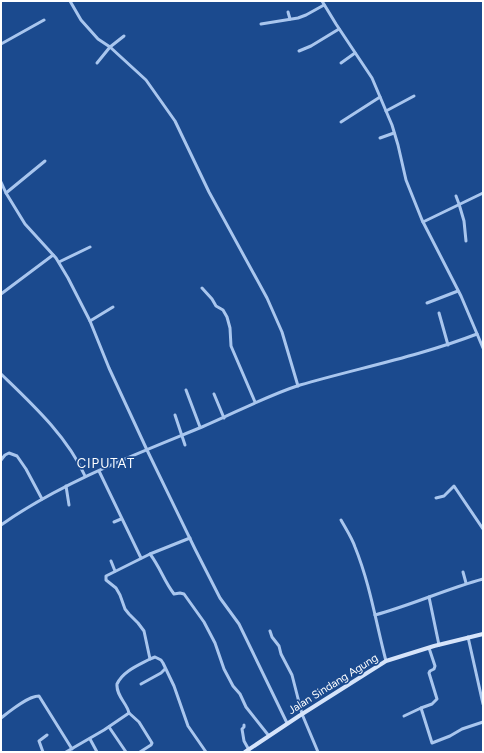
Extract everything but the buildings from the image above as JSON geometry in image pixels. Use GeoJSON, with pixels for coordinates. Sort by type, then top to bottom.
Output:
{"type":"FeatureCollection","features":[{"type":"Feature","properties":{"kind":"main road","name":"Jalan Sindang Agung"},"geometry":{"type":"LineString","coordinates":[[247,751],[288,723],[386,661],[439,645],[483,634]]}},
{"type":"Feature","properties":{"kind":"street"},"geometry":{"type":"LineString","coordinates":[[70,1],[89,30],[146,80],[175,121],[209,192],[267,298],[282,332],[298,386]]}},
{"type":"Feature","properties":{"kind":"street"},"geometry":{"type":"LineString","coordinates":[[322,1],[372,78],[394,133],[406,180],[423,222],[458,291],[483,348]]}},
{"type":"Feature","properties":{"kind":"street"},"geometry":{"type":"LineString","coordinates":[[261,24],[306,15],[324,5]]}},
{"type":"Feature","properties":{"kind":"street"},"geometry":{"type":"LineString","coordinates":[[288,12],[290,19]]}},
{"type":"Feature","properties":{"kind":"street"},"geometry":{"type":"LineString","coordinates":[[1,44],[44,20]]}},
{"type":"Feature","properties":{"kind":"street"},"geometry":{"type":"LineString","coordinates":[[299,51],[311,46],[339,29]]}},
{"type":"Feature","properties":{"kind":"street"},"geometry":{"type":"LineString","coordinates":[[96,63],[110,47],[124,36]]}},
{"type":"Feature","properties":{"kind":"street"},"geometry":{"type":"LineString","coordinates":[[342,63],[356,53]]}},
{"type":"Feature","properties":{"kind":"street"},"geometry":{"type":"LineString","coordinates":[[386,111],[414,96]]}},
{"type":"Feature","properties":{"kind":"street"},"geometry":{"type":"LineString","coordinates":[[341,122],[380,97]]}},
{"type":"Feature","properties":{"kind":"street"},"geometry":{"type":"LineString","coordinates":[[380,138],[394,133]]}},
{"type":"Feature","properties":{"kind":"street"},"geometry":{"type":"LineString","coordinates":[[6,193],[45,161]]}},
{"type":"Feature","properties":{"kind":"street"},"geometry":{"type":"LineString","coordinates":[[1,182],[25,224],[59,262],[90,321],[111,374],[190,538],[220,598],[239,624],[288,723]]}},
{"type":"Feature","properties":{"kind":"street"},"geometry":{"type":"LineString","coordinates":[[423,222],[483,192]]}},
{"type":"Feature","properties":{"kind":"street"},"geometry":{"type":"LineString","coordinates":[[456,196],[464,221],[466,241]]}},
{"type":"Feature","properties":{"kind":"street"},"geometry":{"type":"LineString","coordinates":[[59,262],[90,247]]}},
{"type":"Feature","properties":{"kind":"street"},"geometry":{"type":"LineString","coordinates":[[1,294],[53,255]]}},
{"type":"Feature","properties":{"kind":"street"},"geometry":{"type":"LineString","coordinates":[[202,288],[216,306],[221,308],[226,314],[230,325],[231,346],[255,402]]}},
{"type":"Feature","properties":{"kind":"street"},"geometry":{"type":"LineString","coordinates":[[428,303],[458,291]]}},
{"type":"Feature","properties":{"kind":"street"},"geometry":{"type":"LineString","coordinates":[[90,321],[113,307]]}},
{"type":"Feature","properties":{"kind":"street"},"geometry":{"type":"LineString","coordinates":[[439,313],[448,345]]}},
{"type":"Feature","properties":{"kind":"street"},"geometry":{"type":"LineString","coordinates":[[1,525],[34,504],[85,476],[224,418],[255,402],[298,386],[448,345],[478,334]]}},
{"type":"Feature","properties":{"kind":"street"},"geometry":{"type":"LineString","coordinates":[[1,374],[24,396],[57,434],[76,458],[85,476]]}},
{"type":"Feature","properties":{"kind":"street"},"geometry":{"type":"LineString","coordinates":[[186,390],[200,427]]}},
{"type":"Feature","properties":{"kind":"street"},"geometry":{"type":"LineString","coordinates":[[214,394],[224,418]]}},
{"type":"Feature","properties":{"kind":"street"},"geometry":{"type":"LineString","coordinates":[[175,415],[185,445]]}},
{"type":"Feature","properties":{"kind":"street"},"geometry":{"type":"LineString","coordinates":[[1,460],[9,453],[17,456],[42,500]]}},
{"type":"Feature","properties":{"kind":"street"},"geometry":{"type":"LineString","coordinates":[[98,471],[141,558]]}},
{"type":"Feature","properties":{"kind":"street"},"geometry":{"type":"LineString","coordinates":[[66,486],[69,505]]}},
{"type":"Feature","properties":{"kind":"street"},"geometry":{"type":"LineString","coordinates":[[436,498],[444,496],[454,486],[483,529]]}},
{"type":"Feature","properties":{"kind":"street"},"geometry":{"type":"LineString","coordinates":[[114,522],[121,519]]}},
{"type":"Feature","properties":{"kind":"street"},"geometry":{"type":"LineString","coordinates":[[341,520],[355,547],[386,661]]}},
{"type":"Feature","properties":{"kind":"street"},"geometry":{"type":"LineString","coordinates":[[150,659],[144,631],[125,609],[116,588],[105,578],[115,571],[141,558],[190,538]]}},
{"type":"Feature","properties":{"kind":"street"},"geometry":{"type":"LineString","coordinates":[[150,554],[162,572],[164,580],[174,594],[184,594],[201,616],[215,643],[232,686],[240,694],[246,706],[269,736]]}},
{"type":"Feature","properties":{"kind":"street"},"geometry":{"type":"LineString","coordinates":[[111,561],[115,571]]}},
{"type":"Feature","properties":{"kind":"street"},"geometry":{"type":"LineString","coordinates":[[463,572],[466,583]]}},
{"type":"Feature","properties":{"kind":"street"},"geometry":{"type":"LineString","coordinates":[[375,616],[466,583],[483,579]]}},
{"type":"Feature","properties":{"kind":"street"},"geometry":{"type":"LineString","coordinates":[[429,597],[439,645]]}},
{"type":"Feature","properties":{"kind":"street"},"geometry":{"type":"LineString","coordinates":[[270,631],[272,637],[279,646],[280,652],[293,678],[302,714],[318,752]]}},
{"type":"Feature","properties":{"kind":"street"},"geometry":{"type":"LineString","coordinates":[[468,637],[483,704]]}},
{"type":"Feature","properties":{"kind":"street"},"geometry":{"type":"LineString","coordinates":[[404,716],[432,704],[437,699],[429,673],[435,666],[429,648]]}},
{"type":"Feature","properties":{"kind":"street"},"geometry":{"type":"LineString","coordinates":[[140,752],[152,745],[152,743],[138,722],[129,713],[119,695],[117,684],[122,676],[154,657],[160,660],[165,669],[174,686],[186,721],[206,752]]}},
{"type":"Feature","properties":{"kind":"street"},"geometry":{"type":"LineString","coordinates":[[141,684],[162,673],[165,669]]}},
{"type":"Feature","properties":{"kind":"street"},"geometry":{"type":"LineString","coordinates":[[1,718],[20,704],[39,696],[72,749]]}},
{"type":"Feature","properties":{"kind":"street"},"geometry":{"type":"LineString","coordinates":[[421,708],[432,743],[450,736],[462,729],[483,722]]}},
{"type":"Feature","properties":{"kind":"street"},"geometry":{"type":"LineString","coordinates":[[66,752],[110,727],[129,713]]}},
{"type":"Feature","properties":{"kind":"street"},"geometry":{"type":"LineString","coordinates":[[244,725],[242,733],[247,751]]}},
{"type":"Feature","properties":{"kind":"street"},"geometry":{"type":"LineString","coordinates":[[110,727],[126,752]]}},
{"type":"Feature","properties":{"kind":"street"},"geometry":{"type":"LineString","coordinates":[[43,752],[39,741],[47,735]]}},
{"type":"Feature","properties":{"kind":"street"},"geometry":{"type":"LineString","coordinates":[[90,739],[97,752]]}},
{"type":"Feature","properties":{"kind":"district","name":"CIPUTAT"},"geometry":{"type":"Point","coordinates":[106,463]}}]}
